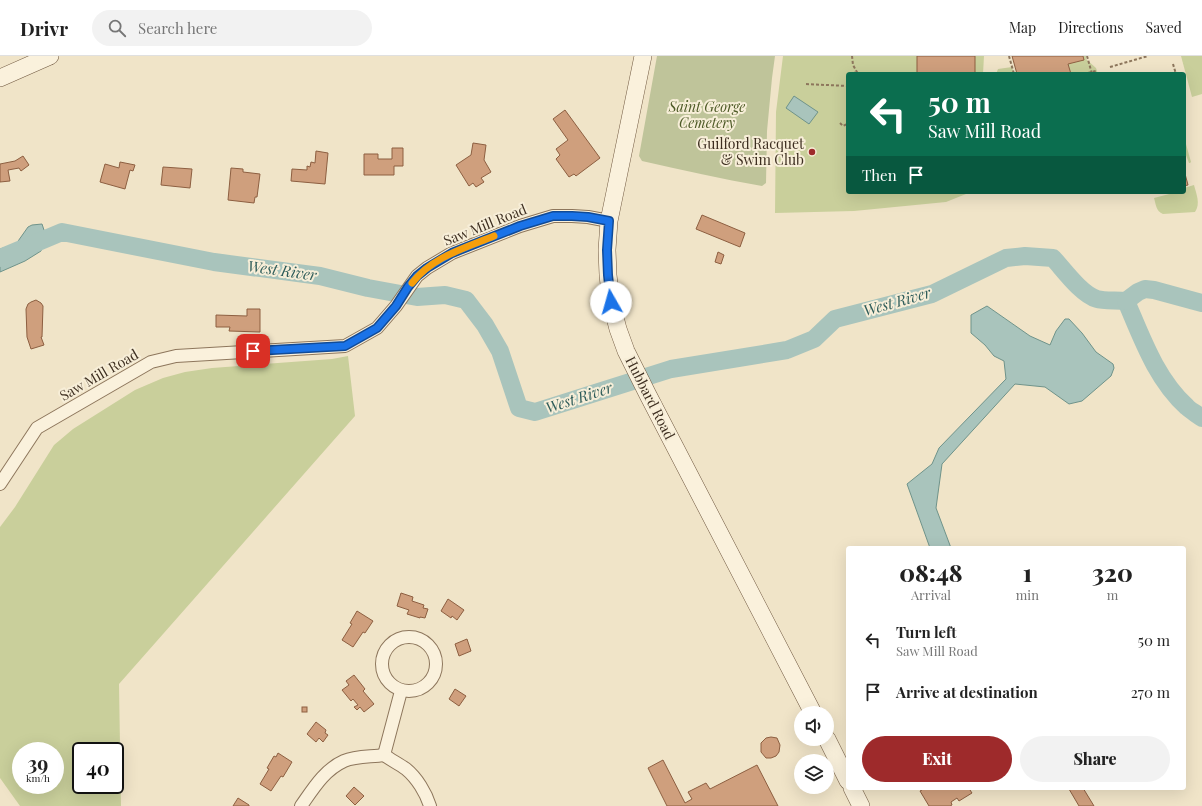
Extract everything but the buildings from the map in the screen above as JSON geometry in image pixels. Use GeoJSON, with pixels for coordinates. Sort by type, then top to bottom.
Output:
{"type":"FeatureCollection","features":[{"type":"Feature","properties":{"kind":"street"},"geometry":{"type":"LineString","coordinates":[[0,78],[50,56]]}},
{"type":"Feature","properties":{"kind":"street","name":"Hubbard Road"},"geometry":{"type":"LineString","coordinates":[[643,56],[609,221],[607,250],[608,275],[611,302],[616,322],[626,351],[648,395],[809,706]]}},
{"type":"Feature","properties":{"kind":"street","name":"Saw Mill Road"},"geometry":{"type":"LineString","coordinates":[[0,484],[37,428],[151,362],[176,356],[345,346],[377,328],[396,306],[417,276],[439,260],[452,253],[526,224],[553,216],[588,217],[609,221]]}},
{"type":"Feature","properties":{"kind":"street"},"geometry":{"type":"LineString","coordinates":[[408,637],[420,639],[430,646],[435,656],[436,667],[432,678],[423,688],[412,692],[401,691],[394,687],[384,676],[381,667],[383,655],[389,645],[398,639],[408,637]]}},
{"type":"Feature","properties":{"kind":"street"},"geometry":{"type":"LineString","coordinates":[[384,755],[401,691]]}},
{"type":"Feature","properties":{"kind":"street"},"geometry":{"type":"LineString","coordinates":[[830,746],[846,777]]}},
{"type":"Feature","properties":{"kind":"street"},"geometry":{"type":"LineString","coordinates":[[302,806],[319,781],[331,769],[344,761],[384,755],[411,774],[419,783],[430,806]]}},
{"type":"Feature","properties":{"kind":"street"},"geometry":{"type":"LineString","coordinates":[[853,790],[861,806]]}},
{"type":"Feature","properties":{"kind":"path"},"geometry":{"type":"LineString","coordinates":[[852,56],[852,65],[857,72]]}},
{"type":"Feature","properties":{"kind":"path"},"geometry":{"type":"LineString","coordinates":[[1010,56],[1014,72]]}},
{"type":"Feature","properties":{"kind":"path"},"geometry":{"type":"LineString","coordinates":[[1087,56],[1092,72]]}},
{"type":"Feature","properties":{"kind":"path"},"geometry":{"type":"LineString","coordinates":[[1110,67],[1148,56]]}},
{"type":"Feature","properties":{"kind":"path"},"geometry":{"type":"LineString","coordinates":[[1173,64],[1175,72]]}},
{"type":"Feature","properties":{"kind":"path"},"geometry":{"type":"LineString","coordinates":[[806,84],[846,86]]}},
{"type":"Feature","properties":{"kind":"path"},"geometry":{"type":"LineString","coordinates":[[840,122],[843,126],[846,125]]}},
{"type":"Feature","properties":{"kind":"green space","name":"Saint George Cemetery"},"geometry":{"type":"Polygon","coordinates":[[[657,56],[775,56],[767,131],[766,183],[762,186],[642,161],[639,156],[657,56]]]}},
{"type":"Feature","properties":{"kind":"green space","name":"Guilford Racquet & Swim Club"},"geometry":{"type":"Polygon","coordinates":[[[783,56],[984,56],[983,72],[846,72],[846,194],[966,194],[946,202],[854,211],[775,213],[776,112],[783,56]]]}},
{"type":"Feature","properties":{"kind":"green space"},"geometry":{"type":"Polygon","coordinates":[[[1083,56],[1086,56],[1086,59],[1096,68],[1097,72],[1070,72],[1068,64],[1084,60],[1083,56]]]}},
{"type":"Feature","properties":{"kind":"green space"},"geometry":{"type":"Polygon","coordinates":[[[1181,56],[1202,56],[1202,94],[1192,97],[1181,56]]]}},
{"type":"Feature","properties":{"kind":"green space"},"geometry":{"type":"Polygon","coordinates":[[[1012,67],[1013,72],[997,72],[998,69],[1012,67]]]}},
{"type":"Feature","properties":{"kind":"green space"},"geometry":{"type":"Polygon","coordinates":[[[1186,144],[1191,162],[1189,163],[1186,155],[1186,144]]]}},
{"type":"Feature","properties":{"kind":"green space"},"geometry":{"type":"Polygon","coordinates":[[[1194,185],[1198,202],[1195,212],[1161,213],[1154,198],[1169,194],[1186,194],[1186,187],[1194,185]]]}},
{"type":"Feature","properties":{"kind":"green space"},"geometry":{"type":"Polygon","coordinates":[[[348,356],[355,416],[119,684],[120,742],[72,742],[72,794],[121,794],[121,806],[20,806],[0,778],[0,527],[15,507],[54,445],[73,429],[135,390],[163,378],[185,372],[212,368],[332,359],[348,356]]]}},
{"type":"Feature","properties":{"kind":"water"},"geometry":{"type":"Polygon","coordinates":[[[794,96],[818,112],[809,124],[786,108],[794,96]]]}},
{"type":"Feature","properties":{"kind":"water"},"geometry":{"type":"Polygon","coordinates":[[[42,224],[45,233],[41,251],[25,261],[0,272],[0,249],[16,244],[28,227],[42,224]]]}},
{"type":"Feature","properties":{"kind":"water"},"geometry":{"type":"Polygon","coordinates":[[[987,306],[1030,336],[1050,345],[1056,331],[1065,319],[1069,319],[1096,352],[1113,364],[1114,368],[1111,376],[1082,401],[1069,404],[1045,387],[1015,384],[942,464],[936,508],[950,546],[929,546],[907,484],[932,464],[939,448],[1006,379],[1004,361],[994,356],[985,345],[971,333],[971,315],[987,306]]]}},
{"type":"Feature","properties":{"kind":"waterway","name":"West River"},"geometry":{"type":"LineString","coordinates":[[0,258],[62,232],[214,262],[320,276],[368,288],[417,297],[445,295],[466,300],[485,325],[500,351],[519,408],[535,412],[671,369],[787,350],[814,339],[835,319],[932,294],[1006,258],[1025,256],[1053,258],[1073,281],[1091,296],[1100,300],[1126,301]]}},
{"type":"Feature","properties":{"kind":"waterway"},"geometry":{"type":"LineString","coordinates":[[1126,301],[1138,292],[1145,289],[1202,303]]}},
{"type":"Feature","properties":{"kind":"waterway"},"geometry":{"type":"LineString","coordinates":[[1126,301],[1158,371],[1176,396],[1190,410],[1202,418]]}},
{"type":"Feature","properties":{"kind":"slow traffic"},"geometry":{"type":"LineString","coordinates":[[412,283],[417,276],[439,260],[452,253],[494,236]]}},
{"type":"Feature","properties":{"kind":"place","name":"Guilford Racquet & Swim Club"},"geometry":{"type":"Point","coordinates":[812,152]}},
{"type":"Feature","properties":{"kind":"route"},"geometry":{"type":"LineString","coordinates":[[253,351],[345,346],[377,328],[396,306],[417,276],[439,260],[452,253],[520,226],[553,216],[588,217],[609,221],[607,250],[611,302]]}}]}
